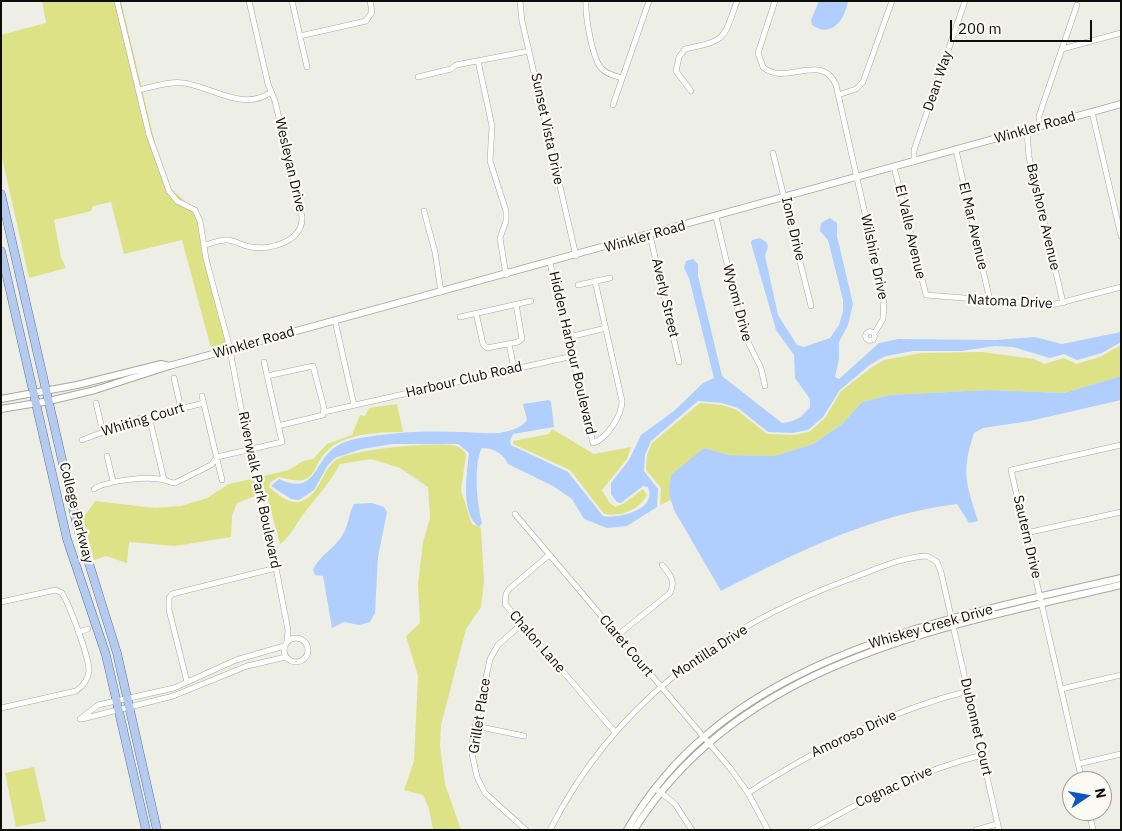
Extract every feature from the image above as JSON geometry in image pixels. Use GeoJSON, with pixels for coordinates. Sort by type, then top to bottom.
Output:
{"type":"FeatureCollection","features":[{"type":"Feature","properties":{"kind":"main road","name":"College Parkway"},"geometry":{"type":"LineString","coordinates":[[1,194],[78,531],[117,653],[157,830]]}},
{"type":"Feature","properties":{"kind":"main road","name":"College Parkway"},"geometry":{"type":"LineString","coordinates":[[1,251],[67,539],[101,638],[146,830]]}},
{"type":"Feature","properties":{"kind":"main road"},"geometry":{"type":"LineString","coordinates":[[11,296],[24,293]]}},
{"type":"Feature","properties":{"kind":"street","name":"Riverwalk Park Boulevard"},"geometry":{"type":"LineString","coordinates":[[117,1],[149,135],[169,191],[178,201],[195,210],[200,221],[206,259],[229,350],[249,450],[276,568],[288,630],[286,644]]}},
{"type":"Feature","properties":{"kind":"street","name":"Wesleyan Drive"},"geometry":{"type":"LineString","coordinates":[[205,245],[226,240],[258,248],[288,241],[300,230],[302,217],[249,1]]}},
{"type":"Feature","properties":{"kind":"street"},"geometry":{"type":"LineString","coordinates":[[292,1],[307,67]]}},
{"type":"Feature","properties":{"kind":"street"},"geometry":{"type":"LineString","coordinates":[[300,36],[366,20],[372,12],[370,1]]}},
{"type":"Feature","properties":{"kind":"street","name":"Sunset Vista Drive"},"geometry":{"type":"LineString","coordinates":[[520,1],[529,51],[576,256]]}},
{"type":"Feature","properties":{"kind":"street"},"geometry":{"type":"LineString","coordinates":[[586,1],[586,12],[597,62],[608,74],[622,78]]}},
{"type":"Feature","properties":{"kind":"street"},"geometry":{"type":"LineString","coordinates":[[613,105],[649,1]]}},
{"type":"Feature","properties":{"kind":"street"},"geometry":{"type":"LineString","coordinates":[[691,91],[676,71],[681,52],[685,49],[716,42],[725,36],[737,1]]}},
{"type":"Feature","properties":{"kind":"street","name":"Wilshire Drive"},"geometry":{"type":"LineString","coordinates":[[774,1],[758,52],[763,68],[778,75],[822,69],[834,80],[884,298],[883,319],[874,334]]}},
{"type":"Feature","properties":{"kind":"street"},"geometry":{"type":"LineString","coordinates":[[838,95],[856,89],[863,82],[892,1]]}},
{"type":"Feature","properties":{"kind":"street","name":"Dean Way"},"geometry":{"type":"LineString","coordinates":[[914,162],[914,150],[965,1]]}},
{"type":"Feature","properties":{"kind":"street"},"geometry":{"type":"LineString","coordinates":[[1039,127],[1039,116],[1077,5]]}},
{"type":"Feature","properties":{"kind":"street"},"geometry":{"type":"LineString","coordinates":[[1062,49],[1121,33]]}},
{"type":"Feature","properties":{"kind":"street"},"geometry":{"type":"LineString","coordinates":[[418,77],[478,61],[529,51]]}},
{"type":"Feature","properties":{"kind":"street"},"geometry":{"type":"LineString","coordinates":[[478,61],[492,126],[490,161],[506,211],[506,221],[500,238],[506,274]]}},
{"type":"Feature","properties":{"kind":"street"},"geometry":{"type":"LineString","coordinates":[[138,90],[172,83],[186,84],[240,100],[256,100],[271,92]]}},
{"type":"Feature","properties":{"kind":"street","name":"Winkler Road"},"geometry":{"type":"LineString","coordinates":[[1,409],[49,401],[124,382],[169,366],[576,256],[1121,104]]}},
{"type":"Feature","properties":{"kind":"street"},"geometry":{"type":"LineString","coordinates":[[1092,112],[1121,236]]}},
{"type":"Feature","properties":{"kind":"street","name":"Bayshore Avenue"},"geometry":{"type":"LineString","coordinates":[[1027,131],[1029,157],[1063,304]]}},
{"type":"Feature","properties":{"kind":"street","name":"El Mar Avenue"},"geometry":{"type":"LineString","coordinates":[[956,150],[990,301]]}},
{"type":"Feature","properties":{"kind":"street","name":"Ione Drive"},"geometry":{"type":"LineString","coordinates":[[773,153],[786,198],[811,306]]}},
{"type":"Feature","properties":{"kind":"street","name":"El Valle Avenue"},"geometry":{"type":"LineString","coordinates":[[894,167],[926,296]]}},
{"type":"Feature","properties":{"kind":"street"},"geometry":{"type":"LineString","coordinates":[[424,211],[435,252],[441,292]]}},
{"type":"Feature","properties":{"kind":"street","name":"Wyomi Drive"},"geometry":{"type":"LineString","coordinates":[[716,217],[743,332],[761,368],[765,386]]}},
{"type":"Feature","properties":{"kind":"street","name":"Averly Street"},"geometry":{"type":"LineString","coordinates":[[650,235],[680,362]]}},
{"type":"Feature","properties":{"kind":"street","name":"Hidden Harbour Boulevard"},"geometry":{"type":"LineString","coordinates":[[550,263],[593,443],[605,435],[622,406],[606,328]]}},
{"type":"Feature","properties":{"kind":"street"},"geometry":{"type":"LineString","coordinates":[[578,285],[610,278]]}},
{"type":"Feature","properties":{"kind":"street"},"geometry":{"type":"LineString","coordinates":[[569,337],[606,328],[595,281]]}},
{"type":"Feature","properties":{"kind":"street","name":"Natoma Drive"},"geometry":{"type":"LineString","coordinates":[[926,296],[1047,306],[1063,304],[1121,287]]}},
{"type":"Feature","properties":{"kind":"street"},"geometry":{"type":"LineString","coordinates":[[460,317],[531,301]]}},
{"type":"Feature","properties":{"kind":"street"},"geometry":{"type":"LineString","coordinates":[[476,313],[483,344],[487,348],[508,344],[522,339],[516,304]]}},
{"type":"Feature","properties":{"kind":"street"},"geometry":{"type":"LineString","coordinates":[[335,321],[354,405]]}},
{"type":"Feature","properties":{"kind":"street"},"geometry":{"type":"LineString","coordinates":[[508,344],[514,369]]}},
{"type":"Feature","properties":{"kind":"street","name":"Harbour Club Road"},"geometry":{"type":"LineString","coordinates":[[278,426],[323,415],[324,412],[573,356]]}},
{"type":"Feature","properties":{"kind":"street"},"geometry":{"type":"LineString","coordinates":[[94,488],[113,482],[164,480],[170,483],[181,482],[211,465],[217,457],[282,442],[264,362]]}},
{"type":"Feature","properties":{"kind":"street","name":"Winkler Road"},"geometry":{"type":"LineString","coordinates":[[1,399],[46,391],[161,364],[169,366]]}},
{"type":"Feature","properties":{"kind":"street"},"geometry":{"type":"LineString","coordinates":[[268,376],[312,366],[324,412]]}},
{"type":"Feature","properties":{"kind":"street"},"geometry":{"type":"LineString","coordinates":[[174,378],[181,409]]}},
{"type":"Feature","properties":{"kind":"street"},"geometry":{"type":"LineString","coordinates":[[202,396],[222,480]]}},
{"type":"Feature","properties":{"kind":"street"},"geometry":{"type":"LineString","coordinates":[[96,403],[102,433]]}},
{"type":"Feature","properties":{"kind":"street","name":"Whiting Court"},"geometry":{"type":"LineString","coordinates":[[82,440],[149,416],[204,403]]}},
{"type":"Feature","properties":{"kind":"street"},"geometry":{"type":"LineString","coordinates":[[149,416],[164,480]]}},
{"type":"Feature","properties":{"kind":"street","name":"Sautern Drive"},"geometry":{"type":"LineString","coordinates":[[1080,771],[1010,470],[1121,445]]}},
{"type":"Feature","properties":{"kind":"street"},"geometry":{"type":"LineString","coordinates":[[107,456],[113,482]]}},
{"type":"Feature","properties":{"kind":"street"},"geometry":{"type":"LineString","coordinates":[[1026,534],[1121,512]]}},
{"type":"Feature","properties":{"kind":"street","name":"Claret Court"},"geometry":{"type":"LineString","coordinates":[[515,514],[706,740],[748,793],[768,830]]}},
{"type":"Feature","properties":{"kind":"street","name":"Chalon Lane"},"geometry":{"type":"LineString","coordinates":[[549,556],[506,594],[505,604],[614,731]]}},
{"type":"Feature","properties":{"kind":"street","name":"Dubonnet Court"},"geometry":{"type":"LineString","coordinates":[[930,557],[939,566],[999,830]]}},
{"type":"Feature","properties":{"kind":"street","name":"Montilla Drive"},"geometry":{"type":"LineString","coordinates":[[550,830],[578,780],[614,731],[660,686],[707,651],[790,605],[868,573],[916,558],[930,557]]}},
{"type":"Feature","properties":{"kind":"street"},"geometry":{"type":"LineString","coordinates":[[618,635],[670,593],[673,586],[672,578],[662,565]]}},
{"type":"Feature","properties":{"kind":"street"},"geometry":{"type":"LineString","coordinates":[[187,682],[169,610],[169,598],[172,594],[177,591],[276,568]]}},
{"type":"Feature","properties":{"kind":"street","name":"Whiskey Creek Drive"},"geometry":{"type":"LineString","coordinates":[[627,830],[658,790],[706,740],[759,706],[831,667],[952,621],[1041,600],[1121,578]]}},
{"type":"Feature","properties":{"kind":"street","name":"Whiskey Creek Drive"},"geometry":{"type":"LineString","coordinates":[[1041,600],[1121,585]]}},
{"type":"Feature","properties":{"kind":"street"},"geometry":{"type":"LineString","coordinates":[[1,602],[59,590],[67,602],[78,632],[89,672],[81,688],[71,693],[1,708]]}},
{"type":"Feature","properties":{"kind":"street","name":"Grillet Place"},"geometry":{"type":"LineString","coordinates":[[522,624],[498,645],[492,654],[476,726],[472,754],[479,782],[489,798],[518,828],[526,830]]}},
{"type":"Feature","properties":{"kind":"street"},"geometry":{"type":"LineString","coordinates":[[78,632],[88,629]]}},
{"type":"Feature","properties":{"kind":"street","name":"Riverwalk Park Boulevard"},"geometry":{"type":"LineString","coordinates":[[288,630],[294,637]]}},
{"type":"Feature","properties":{"kind":"street"},"geometry":{"type":"LineString","coordinates":[[294,637],[306,642],[307,655],[302,660],[296,662],[286,657],[247,666],[184,693],[80,719],[98,704],[169,689],[187,682],[236,660],[286,644],[294,637]]}},
{"type":"Feature","properties":{"kind":"street"},"geometry":{"type":"LineString","coordinates":[[286,644],[286,657]]}},
{"type":"Feature","properties":{"kind":"street"},"geometry":{"type":"LineString","coordinates":[[1061,689],[1121,675]]}},
{"type":"Feature","properties":{"kind":"street","name":"Amoroso Drive"},"geometry":{"type":"LineString","coordinates":[[748,793],[795,763],[862,728],[917,706],[968,691]]}},
{"type":"Feature","properties":{"kind":"street"},"geometry":{"type":"LineString","coordinates":[[476,726],[524,736]]}},
{"type":"Feature","properties":{"kind":"street"},"geometry":{"type":"LineString","coordinates":[[1078,764],[1121,754]]}},
{"type":"Feature","properties":{"kind":"street","name":"Cognac Drive"},"geometry":{"type":"LineString","coordinates":[[811,830],[851,806],[894,785],[937,768],[982,755]]}},
{"type":"Feature","properties":{"kind":"street"},"geometry":{"type":"LineString","coordinates":[[658,790],[675,804],[692,830]]}},
{"type":"Feature","properties":{"kind":"street","name":"Whiskey Creek Drive"},"geometry":{"type":"LineString","coordinates":[[634,830],[658,790]]}},
{"type":"Feature","properties":{"kind":"street"},"geometry":{"type":"LineString","coordinates":[[976,830],[997,824]]}},
{"type":"Feature","properties":{"kind":"green space"},"geometry":{"type":"Polygon","coordinates":[[[42,1],[121,1],[158,156],[170,188],[197,212],[208,262],[232,347],[212,352],[182,240],[124,254],[111,202],[93,206],[91,211],[54,220],[61,257],[66,268],[29,278],[1,153],[1,35],[46,23],[42,1]]]}},
{"type":"Feature","properties":{"kind":"green space"},"geometry":{"type":"Polygon","coordinates":[[[1121,345],[1121,376],[1064,393],[988,390],[889,395],[862,402],[842,424],[813,444],[774,456],[729,455],[704,448],[669,494],[671,500],[660,505],[661,488],[646,470],[647,455],[652,443],[700,403],[722,405],[737,410],[767,434],[794,435],[809,432],[825,418],[841,391],[884,360],[921,353],[982,352],[1034,359],[1044,364],[1064,358],[1076,364],[1100,357],[1121,345]]]}},
{"type":"Feature","properties":{"kind":"green space"},"geometry":{"type":"Polygon","coordinates":[[[397,404],[403,432],[368,434],[342,441],[326,452],[309,477],[302,480],[293,480],[279,477],[271,482],[269,487],[287,500],[299,502],[312,495],[331,465],[336,460],[345,456],[377,449],[415,445],[457,446],[466,454],[461,491],[472,524],[481,528],[484,581],[481,607],[466,629],[441,725],[440,746],[445,784],[461,830],[433,830],[429,809],[423,795],[404,790],[414,761],[418,676],[406,636],[420,623],[418,584],[423,542],[430,518],[428,487],[400,468],[371,459],[340,464],[290,535],[280,544],[266,492],[237,503],[232,516],[231,537],[175,546],[129,542],[127,563],[106,556],[94,560],[83,518],[95,501],[155,508],[181,506],[207,498],[229,484],[289,470],[303,461],[313,459],[327,444],[352,435],[360,415],[365,416],[369,408],[397,404]]]}},
{"type":"Feature","properties":{"kind":"green space"},"geometry":{"type":"Polygon","coordinates":[[[552,429],[594,454],[631,447],[627,459],[602,490],[609,502],[615,507],[623,504],[643,489],[647,495],[644,500],[629,511],[610,515],[604,514],[570,470],[513,444],[513,441],[549,434],[552,429]]]}},
{"type":"Feature","properties":{"kind":"green space"},"geometry":{"type":"Polygon","coordinates":[[[34,767],[46,821],[16,827],[5,773],[34,767]]]}},
{"type":"Feature","properties":{"kind":"water"},"geometry":{"type":"Polygon","coordinates":[[[819,1],[848,1],[841,20],[826,30],[812,25],[811,20],[819,1]]]}},
{"type":"Feature","properties":{"kind":"water"},"geometry":{"type":"Polygon","coordinates":[[[830,218],[837,223],[837,236],[853,304],[848,325],[839,342],[839,359],[835,377],[839,379],[879,343],[898,339],[996,340],[1035,337],[1062,344],[1121,332],[1121,342],[1102,353],[1077,360],[1064,354],[1050,358],[1013,347],[995,346],[961,351],[913,351],[886,356],[871,364],[840,390],[823,417],[808,430],[793,433],[768,432],[738,408],[722,403],[698,401],[651,441],[645,455],[644,471],[658,489],[657,507],[627,526],[607,528],[584,519],[572,499],[553,486],[508,464],[498,452],[482,448],[479,455],[477,474],[477,496],[482,523],[479,527],[473,521],[467,503],[466,482],[469,453],[458,444],[392,444],[362,449],[335,458],[328,465],[314,490],[299,500],[291,499],[271,486],[279,479],[291,483],[301,483],[308,480],[329,452],[347,441],[411,432],[504,432],[523,425],[527,420],[523,404],[549,400],[551,402],[554,427],[513,434],[510,441],[511,445],[568,472],[603,516],[618,516],[635,511],[647,502],[650,495],[648,487],[643,486],[621,503],[617,502],[611,494],[611,483],[629,460],[641,435],[674,411],[703,383],[714,378],[689,278],[684,268],[686,261],[693,259],[698,264],[698,276],[722,376],[782,423],[795,420],[810,407],[810,399],[795,378],[794,355],[776,330],[751,243],[752,240],[760,238],[766,242],[768,246],[765,256],[778,315],[797,345],[804,347],[830,338],[839,325],[843,311],[843,300],[828,240],[820,231],[821,223],[830,218]]]}},
{"type":"Feature","properties":{"kind":"water"},"geometry":{"type":"Polygon","coordinates":[[[1121,376],[1121,400],[1030,421],[983,428],[974,433],[966,468],[970,496],[978,521],[969,523],[957,504],[895,516],[806,549],[721,591],[674,510],[669,494],[671,475],[704,448],[729,455],[774,456],[813,444],[842,424],[862,402],[889,395],[988,390],[1064,393],[1121,376]]]}},
{"type":"Feature","properties":{"kind":"water"},"geometry":{"type":"Polygon","coordinates":[[[372,503],[384,507],[387,512],[378,557],[375,613],[370,622],[359,625],[344,622],[332,628],[323,576],[315,575],[313,570],[320,559],[342,536],[354,504],[372,503]]]}}]}
